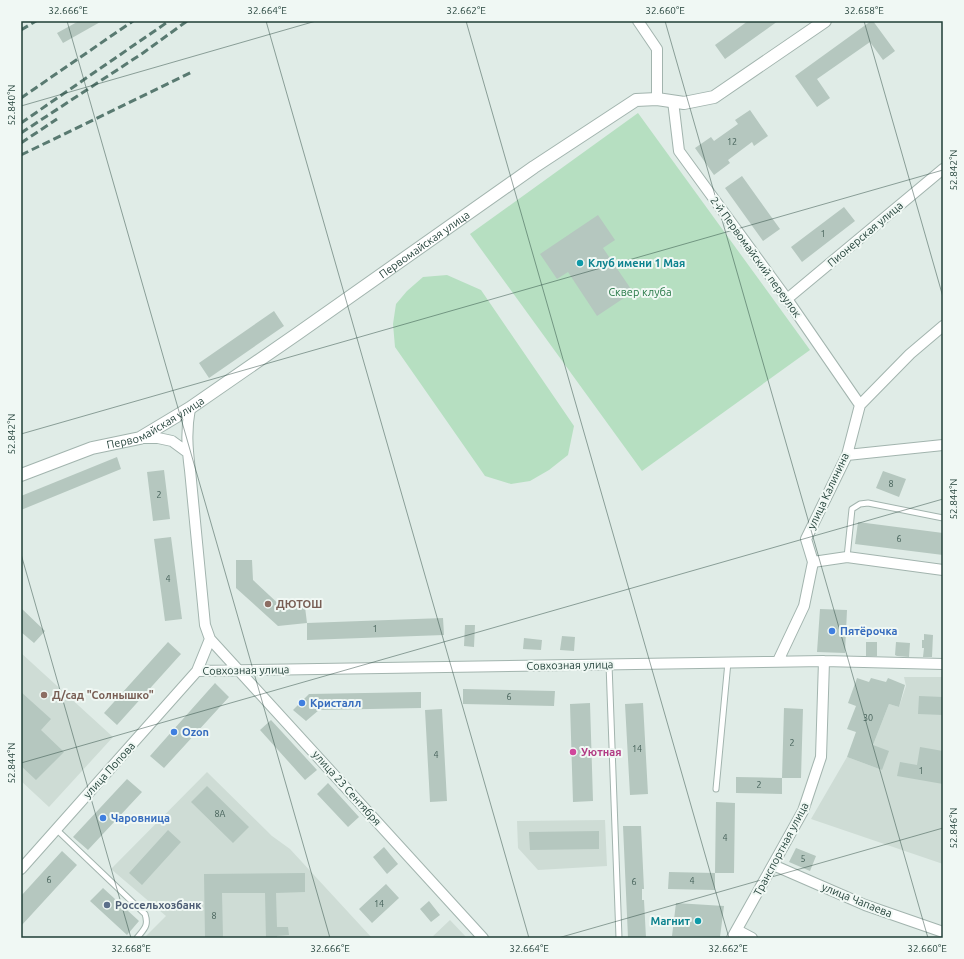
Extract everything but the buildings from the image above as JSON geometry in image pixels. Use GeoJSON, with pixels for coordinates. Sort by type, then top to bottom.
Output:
{"type":"FeatureCollection","features":[{"type":"Feature","properties":{"kind":"street"},"geometry":{"type":"LineString","coordinates":[[638,21],[657,49],[657,99]]}},
{"type":"Feature","properties":{"kind":"street","name":"Первомайская улица"},"geometry":{"type":"LineString","coordinates":[[21,475],[92,448],[140,438],[190,408],[547,158],[636,100],[657,99],[684,103],[714,97],[824,21]]}},
{"type":"Feature","properties":{"kind":"street","name":"2-й Первомайский переулок"},"geometry":{"type":"LineString","coordinates":[[673,101],[679,151],[787,299],[860,405]]}},
{"type":"Feature","properties":{"kind":"street","name":"Пионерская улица"},"geometry":{"type":"LineString","coordinates":[[787,299],[943,169]]}},
{"type":"Feature","properties":{"kind":"street","name":"улица Калинина"},"geometry":{"type":"LineString","coordinates":[[778,661],[804,606],[813,562],[806,539],[846,455],[860,405],[910,354],[943,326]]}},
{"type":"Feature","properties":{"kind":"street","name":"улица 23 Сентября"},"geometry":{"type":"LineString","coordinates":[[190,408],[186,429],[187,452],[205,625],[210,639],[483,938]]}},
{"type":"Feature","properties":{"kind":"street"},"geometry":{"type":"LineString","coordinates":[[140,438],[158,438],[172,441],[187,452]]}},
{"type":"Feature","properties":{"kind":"street"},"geometry":{"type":"LineString","coordinates":[[846,455],[943,445]]}},
{"type":"Feature","properties":{"kind":"street"},"geometry":{"type":"LineString","coordinates":[[813,562],[847,558],[943,570]]}},
{"type":"Feature","properties":{"kind":"street"},"geometry":{"type":"LineString","coordinates":[[197,671],[210,639]]}},
{"type":"Feature","properties":{"kind":"street","name":"Совхозная улица"},"geometry":{"type":"LineString","coordinates":[[197,671],[778,661],[943,664]]}},
{"type":"Feature","properties":{"kind":"street","name":"Транспортная улица"},"geometry":{"type":"LineString","coordinates":[[734,934],[803,811],[821,757],[824,661]]}},
{"type":"Feature","properties":{"kind":"street","name":"улица Попова"},"geometry":{"type":"LineString","coordinates":[[21,869],[197,671]]}},
{"type":"Feature","properties":{"kind":"street","name":"улица Чапаева"},"geometry":{"type":"LineString","coordinates":[[773,865],[866,905],[943,932]]}},
{"type":"Feature","properties":{"kind":"street"},"geometry":{"type":"LineString","coordinates":[[734,934],[752,938]]}},
{"type":"Feature","properties":{"kind":"lane"},"geometry":{"type":"LineString","coordinates":[[847,558],[852,509],[860,504],[868,503],[943,518]]}},
{"type":"Feature","properties":{"kind":"lane"},"geometry":{"type":"LineString","coordinates":[[716,789],[728,662]]}},
{"type":"Feature","properties":{"kind":"lane"},"geometry":{"type":"LineString","coordinates":[[609,664],[619,938]]}},
{"type":"Feature","properties":{"kind":"lane"},"geometry":{"type":"LineString","coordinates":[[56,829],[145,914],[147,920],[145,927],[137,938]]}},
{"type":"Feature","properties":{"kind":"shaded area","name":"Д/сад \"Солнышко\""},"geometry":{"type":"Polygon","coordinates":[[[21,653],[113,737],[49,807],[21,781],[21,653]]]}},
{"type":"Feature","properties":{"kind":"shaded area"},"geometry":{"type":"Polygon","coordinates":[[[904,677],[943,677],[943,864],[811,819],[847,757],[882,770],[873,745],[889,704],[899,707],[906,686],[904,677]]]}},
{"type":"Feature","properties":{"kind":"shaded area"},"geometry":{"type":"Polygon","coordinates":[[[207,772],[272,836],[290,849],[372,938],[144,938],[166,916],[111,869],[207,772]]]}},
{"type":"Feature","properties":{"kind":"shaded area"},"geometry":{"type":"Polygon","coordinates":[[[605,820],[607,866],[538,870],[518,848],[517,821],[605,820]]]}},
{"type":"Feature","properties":{"kind":"shaded area"},"geometry":{"type":"Polygon","coordinates":[[[450,920],[467,938],[431,938],[450,920]]]}},
{"type":"Feature","properties":{"kind":"green space","name":"Сквер клуба"},"geometry":{"type":"Polygon","coordinates":[[[638,113],[810,350],[642,471],[470,234],[638,113]]]}},
{"type":"Feature","properties":{"kind":"green space"},"geometry":{"type":"Polygon","coordinates":[[[447,275],[481,290],[574,426],[568,455],[549,470],[530,481],[511,484],[485,476],[395,347],[393,324],[396,304],[407,291],[423,277],[447,275]]]}},
{"type":"Feature","properties":{"kind":"railway"},"geometry":{"type":"LineString","coordinates":[[21,30],[36,21]]}},
{"type":"Feature","properties":{"kind":"railway"},"geometry":{"type":"LineString","coordinates":[[21,98],[133,21]]}},
{"type":"Feature","properties":{"kind":"railway"},"geometry":{"type":"LineString","coordinates":[[21,123],[169,21]]}},
{"type":"Feature","properties":{"kind":"railway"},"geometry":{"type":"LineString","coordinates":[[21,133],[143,53],[187,21]]}},
{"type":"Feature","properties":{"kind":"railway"},"geometry":{"type":"LineString","coordinates":[[21,155],[192,72]]}},
{"type":"Feature","properties":{"kind":"railway"},"geometry":{"type":"LineString","coordinates":[[21,143],[57,119]]}},
{"type":"Feature","properties":{"kind":"place","name":"Клуб имени 1 Мая"},"geometry":{"type":"Point","coordinates":[580,263]}},
{"type":"Feature","properties":{"kind":"place","name":"ДЮТОШ"},"geometry":{"type":"Point","coordinates":[268,604]}},
{"type":"Feature","properties":{"kind":"place","name":"Пятёрочка"},"geometry":{"type":"Point","coordinates":[832,631]}},
{"type":"Feature","properties":{"kind":"place","name":"Д/сад \"Солнышко\""},"geometry":{"type":"Point","coordinates":[44,695]}},
{"type":"Feature","properties":{"kind":"place","name":"Кристалл"},"geometry":{"type":"Point","coordinates":[302,703]}},
{"type":"Feature","properties":{"kind":"place","name":"Ozon"},"geometry":{"type":"Point","coordinates":[174,732]}},
{"type":"Feature","properties":{"kind":"place","name":"Уютная"},"geometry":{"type":"Point","coordinates":[573,752]}},
{"type":"Feature","properties":{"kind":"place","name":"Чаровница"},"geometry":{"type":"Point","coordinates":[103,818]}},
{"type":"Feature","properties":{"kind":"place","name":"Россельхозбанк"},"geometry":{"type":"Point","coordinates":[107,905]}},
{"type":"Feature","properties":{"kind":"place","name":"Магнит"},"geometry":{"type":"Point","coordinates":[698,921]}}]}
